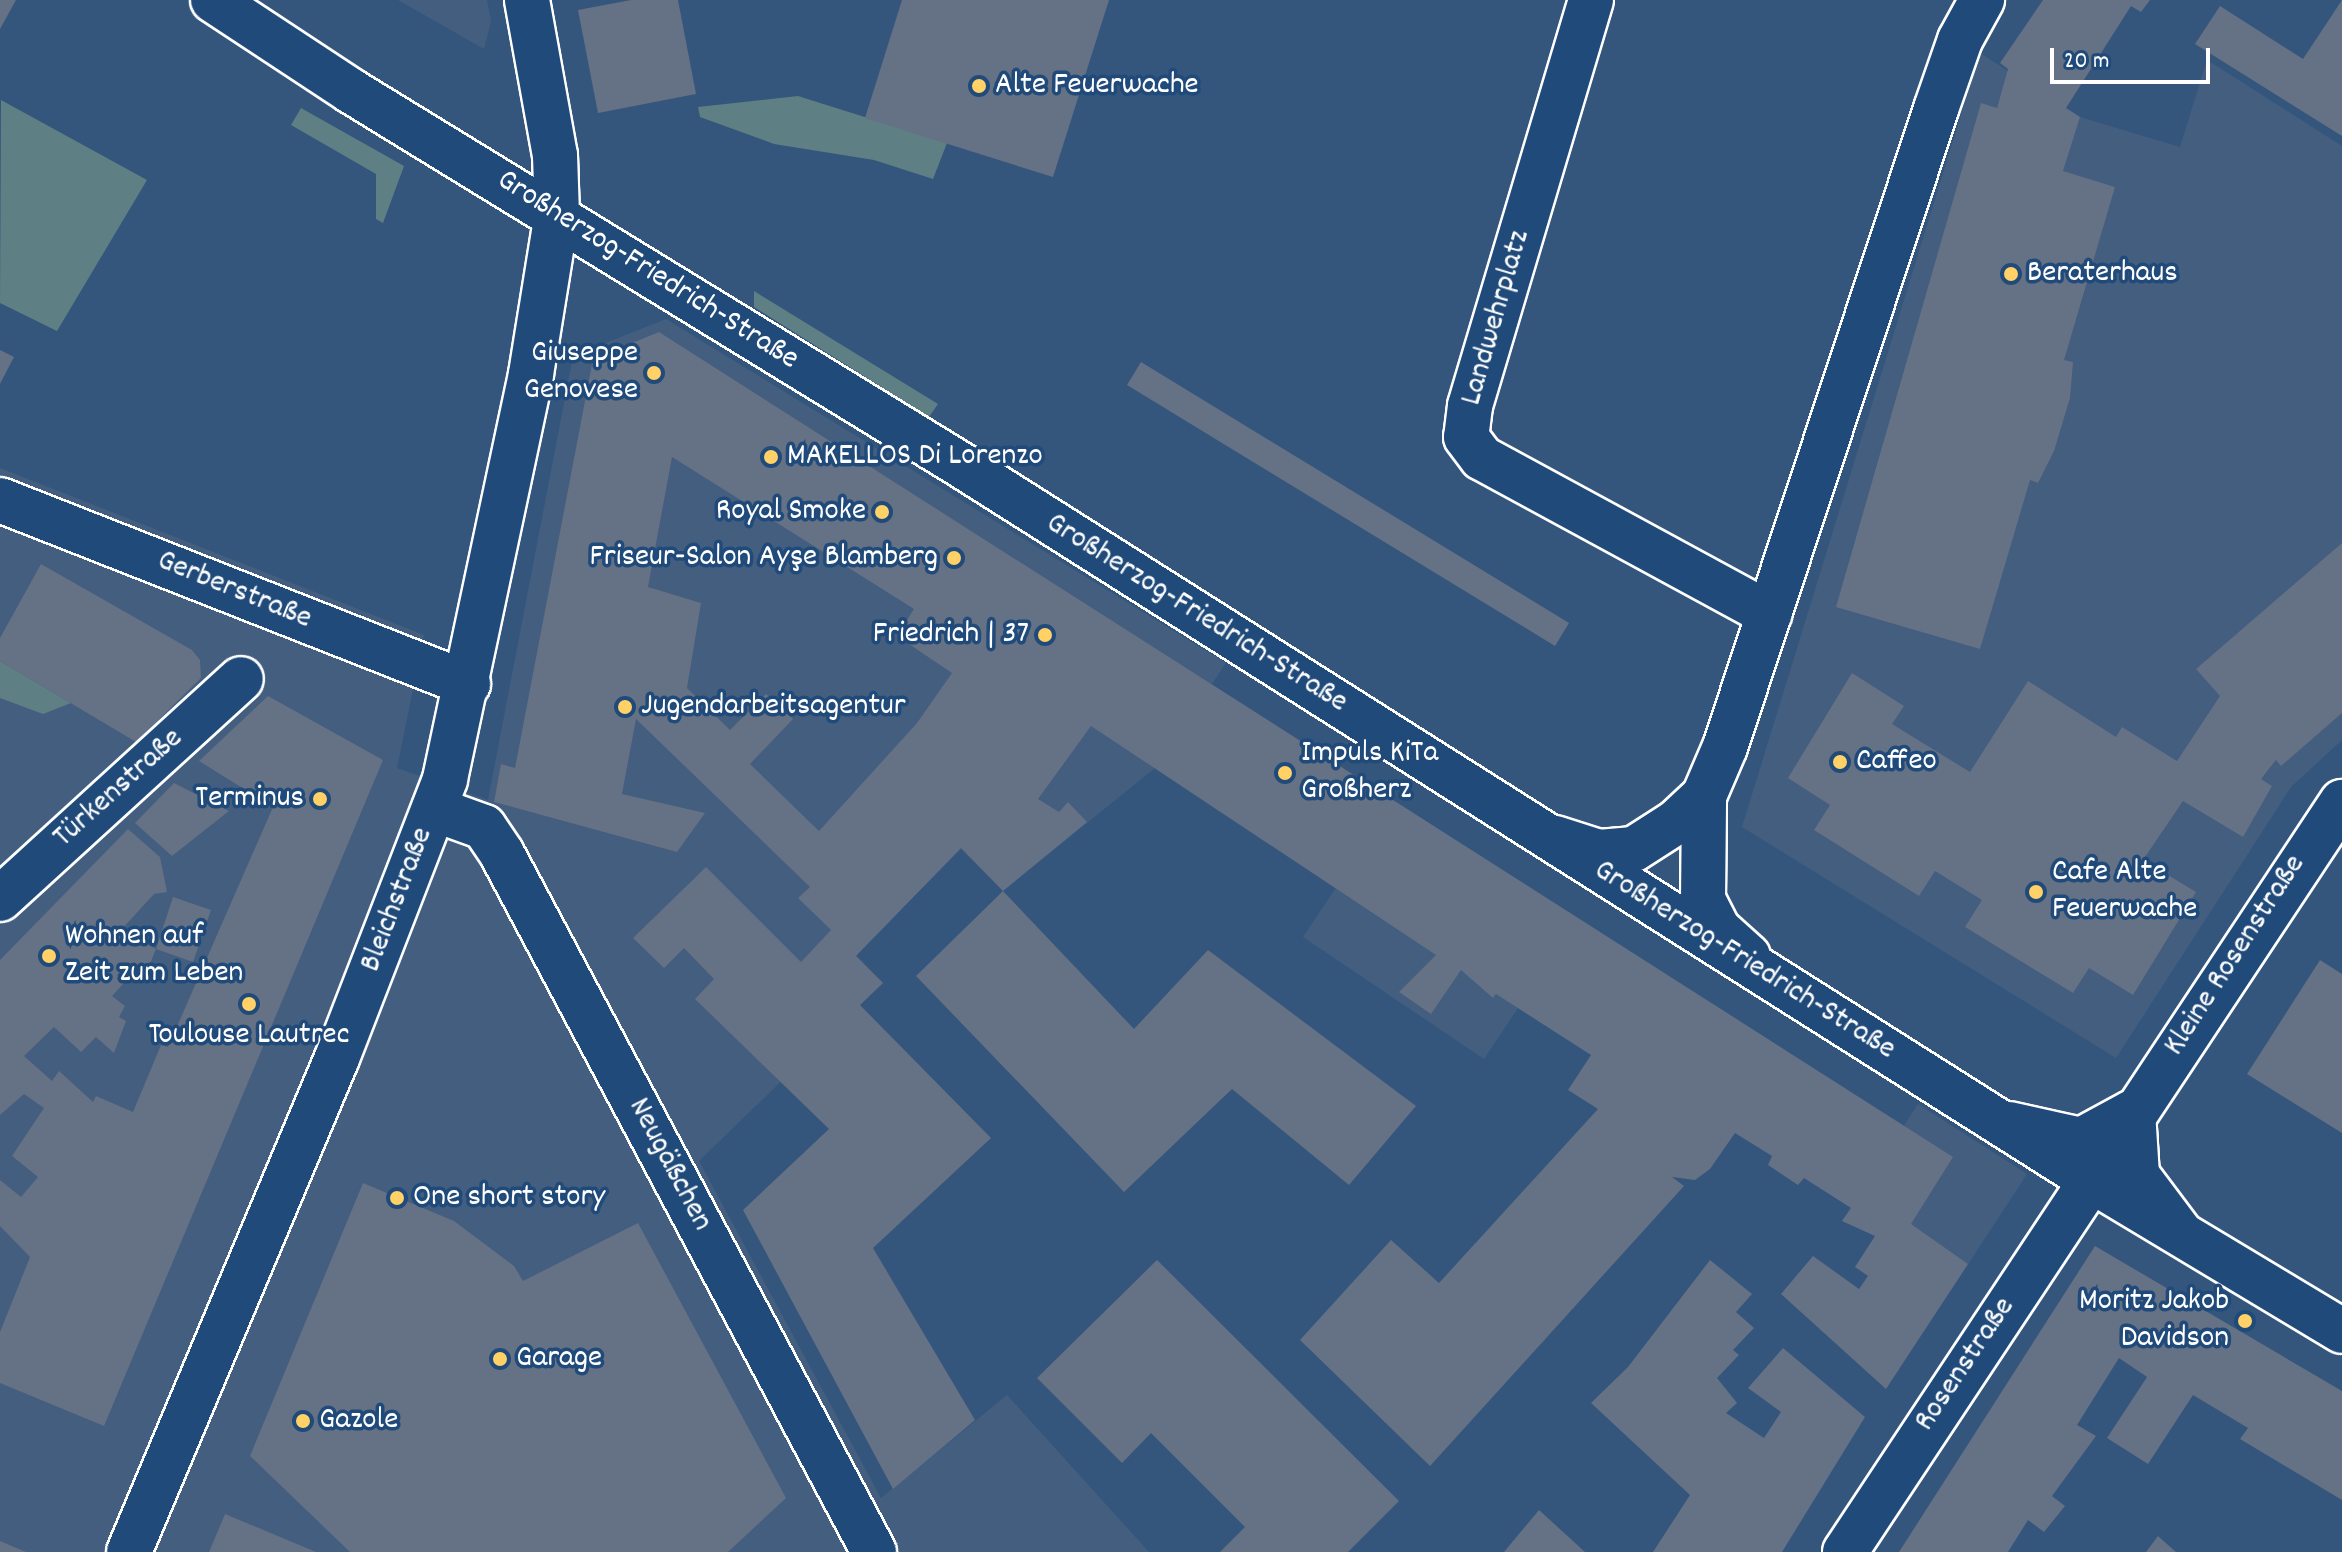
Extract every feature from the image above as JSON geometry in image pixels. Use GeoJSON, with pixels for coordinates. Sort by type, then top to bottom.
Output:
{"type":"FeatureCollection","features":[{"type":"Feature","properties":{"kind":"street","name":"Großherzog-Friedrich-Straße"},"geometry":{"type":"LineString","coordinates":[[213,0],[351,91],[557,214],[2089,1179],[2342,1331]]}},
{"type":"Feature","properties":{"kind":"street","name":"Bleichstraße"},"geometry":{"type":"LineString","coordinates":[[129,1552],[337,1058],[434,809],[468,684],[531,374],[557,214],[555,155],[527,0]]}},
{"type":"Feature","properties":{"kind":"street","name":"Landwehrplatz"},"geometry":{"type":"LineString","coordinates":[[1591,0],[1470,406],[1466,437],[1482,458],[1769,614]]}},
{"type":"Feature","properties":{"kind":"street"},"geometry":{"type":"LineString","coordinates":[[1767,974],[1718,929],[1703,900],[1704,796],[1769,614],[1960,40],[1982,0]]}},
{"type":"Feature","properties":{"kind":"street","name":"Gerberstraße"},"geometry":{"type":"LineString","coordinates":[[0,500],[468,684]]}},
{"type":"Feature","properties":{"kind":"street","name":"Türkenstraße"},"geometry":{"type":"LineString","coordinates":[[0,899],[241,679]]}},
{"type":"Feature","properties":{"kind":"street"},"geometry":{"type":"LineString","coordinates":[[1543,835],[1599,852],[1634,849],[1676,822],[1704,796]]}},
{"type":"Feature","properties":{"kind":"street","name":"Kleine Rosenstraße"},"geometry":{"type":"LineString","coordinates":[[2089,1179],[2342,802]]}},
{"type":"Feature","properties":{"kind":"street","name":"Neugäßchen"},"geometry":{"type":"LineString","coordinates":[[434,809],[484,827],[502,854],[874,1552]]}},
{"type":"Feature","properties":{"kind":"street"},"geometry":{"type":"LineString","coordinates":[[2133,1112],[2137,1175],[2151,1200],[2188,1240]]}},
{"type":"Feature","properties":{"kind":"street","name":"Kleine Rosenstraße"},"geometry":{"type":"LineString","coordinates":[[1998,1121],[2081,1140],[2133,1112]]}},
{"type":"Feature","properties":{"kind":"street","name":"Rosenstraße"},"geometry":{"type":"LineString","coordinates":[[1845,1552],[2089,1179]]}},
{"type":"Feature","properties":{"kind":"shaded area"},"geometry":{"type":"Polygon","coordinates":[[[398,0],[487,0],[491,21],[484,49],[398,0]]]}},
{"type":"Feature","properties":{"kind":"shaded area"},"geometry":{"type":"Polygon","coordinates":[[[1980,53],[2080,117],[2180,147],[2207,60],[2342,146],[2342,740],[2291,787],[2116,1058],[1742,827],[1980,53]]]}},
{"type":"Feature","properties":{"kind":"shaded area"},"geometry":{"type":"Polygon","coordinates":[[[666,319],[1226,663],[1155,768],[1003,891],[961,849],[856,955],[883,983],[699,1161],[881,1498],[1007,1395],[1149,1552],[0,1552],[0,468],[424,635],[397,768],[488,800],[573,356],[666,319]]]}},
{"type":"Feature","properties":{"kind":"shaded area"},"geometry":{"type":"Polygon","coordinates":[[[1394,801],[1518,1008],[1484,1059],[1303,937],[1394,801]]]}},
{"type":"Feature","properties":{"kind":"shaded area"},"geometry":{"type":"Polygon","coordinates":[[[1918,1104],[2027,1174],[1950,1292],[1892,1253],[1875,1236],[1842,1221],[1918,1104]]]}},
{"type":"Feature","properties":{"kind":"green space"},"geometry":{"type":"Polygon","coordinates":[[[798,96],[947,143],[933,179],[874,160],[774,144],[700,117],[698,107],[798,96]]]}},
{"type":"Feature","properties":{"kind":"green space"},"geometry":{"type":"Polygon","coordinates":[[[1,100],[147,180],[57,331],[0,303],[1,100]]]}},
{"type":"Feature","properties":{"kind":"green space"},"geometry":{"type":"Polygon","coordinates":[[[301,108],[404,166],[383,223],[376,219],[376,174],[291,125],[301,108]]]}},
{"type":"Feature","properties":{"kind":"green space"},"geometry":{"type":"Polygon","coordinates":[[[754,291],[938,404],[929,417],[754,307],[754,291]]]}},
{"type":"Feature","properties":{"kind":"green space"},"geometry":{"type":"Polygon","coordinates":[[[0,661],[71,703],[43,714],[0,698],[0,661]]]}},
{"type":"Feature","properties":{"kind":"building"},"geometry":{"type":"Polygon","coordinates":[[[0,0],[16,0],[0,29],[0,0]]]}},
{"type":"Feature","properties":{"kind":"building"},"geometry":{"type":"Polygon","coordinates":[[[631,0],[678,0],[696,94],[598,113],[578,10],[631,0]]]}},
{"type":"Feature","properties":{"kind":"building","name":"Alte Feuerwache"},"geometry":{"type":"Polygon","coordinates":[[[902,0],[1109,0],[1053,177],[865,118],[902,0]]]}},
{"type":"Feature","properties":{"kind":"building","name":"Beraterhaus"},"geometry":{"type":"Polygon","coordinates":[[[2043,0],[2150,0],[2141,12],[2131,6],[2066,108],[2080,117],[2063,171],[2115,187],[2064,360],[2073,362],[2070,398],[2054,451],[2038,483],[2030,480],[1980,649],[1836,607],[1981,103],[1997,108],[2008,69],[2000,63],[2043,0]]]}},
{"type":"Feature","properties":{"kind":"building"},"geometry":{"type":"Polygon","coordinates":[[[2342,0],[2342,136],[2195,44],[2220,6],[2303,59],[2342,0]]]}},
{"type":"Feature","properties":{"kind":"building"},"geometry":{"type":"Polygon","coordinates":[[[659,332],[1953,1157],[1911,1224],[1968,1264],[1886,1389],[1781,1294],[1813,1256],[1859,1289],[1868,1276],[1855,1267],[1875,1236],[1842,1221],[1851,1208],[1804,1178],[1798,1185],[1768,1165],[1772,1156],[1735,1133],[1710,1169],[1695,1180],[1672,1177],[1684,1186],[1430,1466],[1300,1340],[1391,1240],[1439,1283],[1598,1109],[1568,1090],[1591,1055],[1496,994],[1493,998],[1461,970],[1431,1014],[1399,992],[1436,955],[1091,726],[1038,799],[1059,812],[1068,802],[1087,822],[1003,891],[961,848],[856,956],[883,983],[860,1005],[991,1138],[873,1248],[975,1420],[893,1489],[743,1210],[829,1129],[695,999],[714,979],[684,948],[664,968],[633,938],[706,867],[801,962],[831,930],[798,898],[810,887],[636,719],[622,794],[705,813],[677,852],[494,802],[501,764],[515,768],[593,359],[659,332]],[[672,457],[648,587],[701,603],[687,688],[730,730],[766,694],[793,719],[750,764],[819,831],[917,723],[952,673],[897,636],[914,609],[672,457]]]}},
{"type":"Feature","properties":{"kind":"building"},"geometry":{"type":"Polygon","coordinates":[[[0,350],[14,357],[0,384],[0,350]]]}},
{"type":"Feature","properties":{"kind":"building"},"geometry":{"type":"Polygon","coordinates":[[[1141,362],[1569,623],[1555,646],[1127,385],[1141,362]]]}},
{"type":"Feature","properties":{"kind":"building"},"geometry":{"type":"Polygon","coordinates":[[[2342,543],[2342,713],[2281,766],[2276,760],[2268,770],[2261,779],[2272,786],[2243,837],[2183,801],[2143,860],[2196,892],[2133,995],[2089,968],[2073,993],[1965,927],[1982,900],[1935,871],[1919,896],[1814,830],[1830,805],[1788,778],[1852,673],[1904,706],[1892,724],[1970,772],[2028,681],[2116,737],[2122,727],[2177,761],[2220,696],[2196,669],[2342,543]]]}},
{"type":"Feature","properties":{"kind":"building"},"geometry":{"type":"Polygon","coordinates":[[[41,564],[192,650],[200,660],[201,678],[136,742],[0,661],[0,638],[41,564]]]}},
{"type":"Feature","properties":{"kind":"building"},"geometry":{"type":"Polygon","coordinates":[[[268,696],[383,760],[104,1426],[0,1383],[0,1332],[30,1257],[0,1226],[0,1180],[21,1197],[38,1177],[12,1156],[44,1108],[24,1094],[0,1115],[0,960],[128,829],[160,857],[167,892],[154,894],[121,930],[156,949],[143,981],[126,966],[117,975],[125,982],[112,996],[125,1006],[119,1017],[126,1021],[114,1053],[96,1037],[81,1052],[54,1027],[24,1056],[52,1081],[59,1071],[93,1102],[96,1096],[133,1112],[161,1045],[168,1047],[273,807],[199,761],[268,696]]]}},
{"type":"Feature","properties":{"kind":"building"},"geometry":{"type":"Polygon","coordinates":[[[174,783],[229,811],[172,856],[135,823],[174,783]]]}},
{"type":"Feature","properties":{"kind":"building"},"geometry":{"type":"Polygon","coordinates":[[[1003,891],[1134,1029],[1208,950],[1416,1106],[1349,1185],[1232,1089],[1124,1192],[916,976],[1003,891]]]}},
{"type":"Feature","properties":{"kind":"building"},"geometry":{"type":"Polygon","coordinates":[[[173,897],[211,910],[193,962],[156,949],[173,897]]]}},
{"type":"Feature","properties":{"kind":"building"},"geometry":{"type":"Polygon","coordinates":[[[2320,960],[2342,974],[2342,1133],[2247,1074],[2320,960]]]}},
{"type":"Feature","properties":{"kind":"building","name":"Garage"},"geometry":{"type":"Polygon","coordinates":[[[363,1183],[454,1221],[514,1266],[523,1281],[638,1223],[786,1498],[728,1552],[350,1552],[250,1456],[363,1183]]]}},
{"type":"Feature","properties":{"kind":"building"},"geometry":{"type":"Polygon","coordinates":[[[2095,1246],[2342,1391],[2342,1500],[2240,1439],[2248,1428],[2193,1395],[2148,1464],[2107,1438],[2147,1377],[2119,1358],[2077,1425],[2096,1436],[2052,1496],[2065,1506],[2044,1532],[2028,1520],[2008,1552],[1899,1552],[2095,1246]]]}},
{"type":"Feature","properties":{"kind":"building"},"geometry":{"type":"Polygon","coordinates":[[[1157,1260],[1399,1501],[1348,1552],[1220,1552],[1245,1527],[1151,1433],[1122,1463],[1037,1378],[1157,1260]]]}},
{"type":"Feature","properties":{"kind":"building"},"geometry":{"type":"Polygon","coordinates":[[[1710,1260],[1752,1294],[1736,1312],[1754,1328],[1733,1350],[1739,1355],[1717,1378],[1737,1403],[1726,1413],[1764,1438],[1781,1412],[1748,1388],[1783,1348],[1865,1417],[1782,1552],[1653,1552],[1690,1495],[1591,1403],[1628,1367],[1710,1260]]]}},
{"type":"Feature","properties":{"kind":"building"},"geometry":{"type":"Polygon","coordinates":[[[1539,1510],[1585,1552],[1504,1552],[1539,1510]]]}},
{"type":"Feature","properties":{"kind":"building"},"geometry":{"type":"Polygon","coordinates":[[[225,1514],[278,1536],[316,1552],[209,1552],[225,1514]]]}},
{"type":"Feature","properties":{"kind":"building"},"geometry":{"type":"Polygon","coordinates":[[[2158,1536],[2176,1552],[2146,1552],[2158,1536]]]}},
{"type":"Feature","properties":{"kind":"building"},"geometry":{"type":"Polygon","coordinates":[[[0,1541],[26,1552],[0,1552],[0,1541]]]}},
{"type":"Feature","properties":{"kind":"place","name":"Alte Feuerwache"},"geometry":{"type":"Point","coordinates":[979,86]}},
{"type":"Feature","properties":{"kind":"place","name":"Beraterhaus"},"geometry":{"type":"Point","coordinates":[2011,274]}},
{"type":"Feature","properties":{"kind":"place","name":"Giuseppe Genovese"},"geometry":{"type":"Point","coordinates":[654,373]}},
{"type":"Feature","properties":{"kind":"place","name":"MAKELLOS Di Lorenzo"},"geometry":{"type":"Point","coordinates":[771,457]}},
{"type":"Feature","properties":{"kind":"place","name":"Royal Smoke"},"geometry":{"type":"Point","coordinates":[882,512]}},
{"type":"Feature","properties":{"kind":"place","name":"Friseur-Salon Ayşe Blamberg"},"geometry":{"type":"Point","coordinates":[954,558]}},
{"type":"Feature","properties":{"kind":"place","name":"Friedrich | 37"},"geometry":{"type":"Point","coordinates":[1045,635]}},
{"type":"Feature","properties":{"kind":"place","name":"Jugendarbeitsagentur"},"geometry":{"type":"Point","coordinates":[625,707]}},
{"type":"Feature","properties":{"kind":"place","name":"Caffeo"},"geometry":{"type":"Point","coordinates":[1840,762]}},
{"type":"Feature","properties":{"kind":"place","name":"Impuls KiTa Großherz"},"geometry":{"type":"Point","coordinates":[1285,773]}},
{"type":"Feature","properties":{"kind":"place","name":"Terminus"},"geometry":{"type":"Point","coordinates":[320,799]}},
{"type":"Feature","properties":{"kind":"place","name":"Cafe Alte Feuerwache"},"geometry":{"type":"Point","coordinates":[2036,892]}},
{"type":"Feature","properties":{"kind":"place","name":"Wohnen auf Zeit zum Leben"},"geometry":{"type":"Point","coordinates":[49,956]}},
{"type":"Feature","properties":{"kind":"place","name":"Toulouse Lautrec"},"geometry":{"type":"Point","coordinates":[249,1004]}},
{"type":"Feature","properties":{"kind":"place","name":"One short story"},"geometry":{"type":"Point","coordinates":[397,1198]}},
{"type":"Feature","properties":{"kind":"place","name":"Moritz Jakob Davidson"},"geometry":{"type":"Point","coordinates":[2245,1321]}},
{"type":"Feature","properties":{"kind":"place","name":"Garage"},"geometry":{"type":"Point","coordinates":[500,1359]}},
{"type":"Feature","properties":{"kind":"place","name":"Gazole"},"geometry":{"type":"Point","coordinates":[303,1421]}}]}
